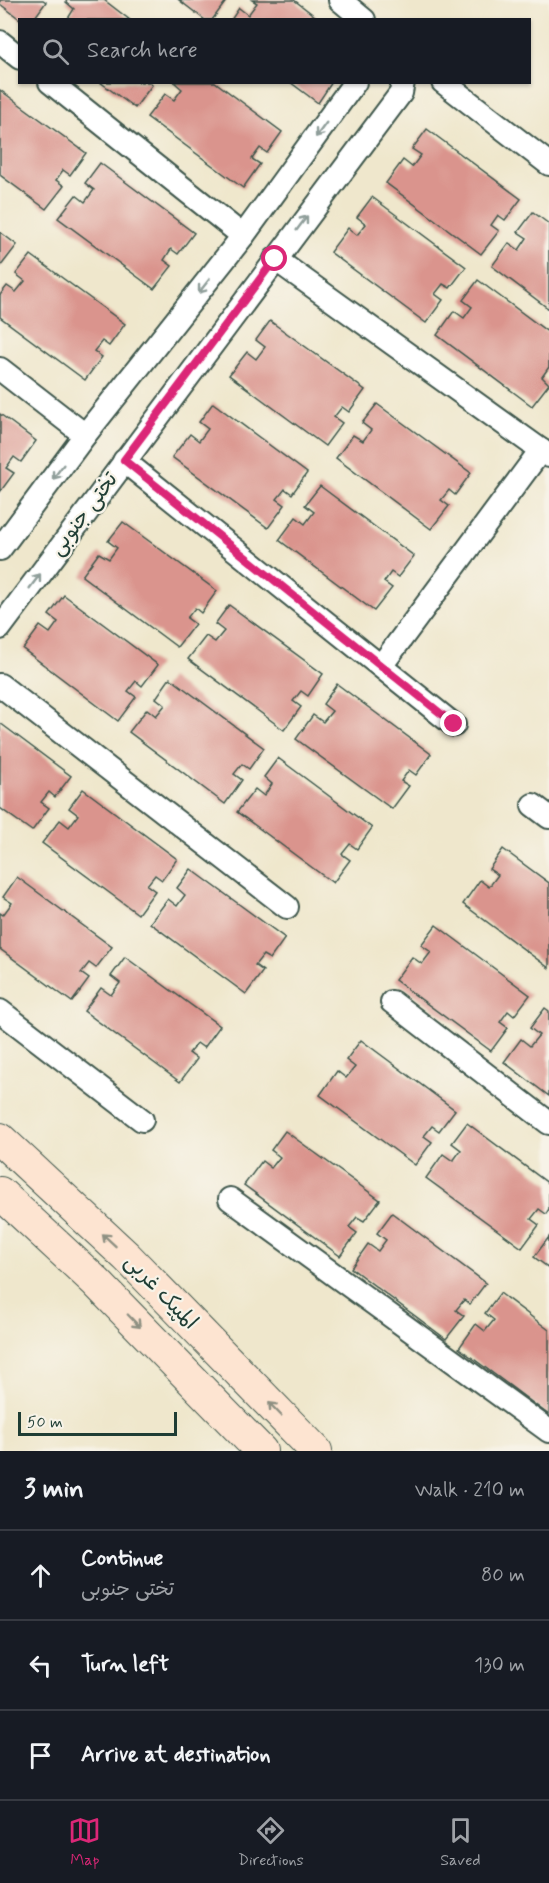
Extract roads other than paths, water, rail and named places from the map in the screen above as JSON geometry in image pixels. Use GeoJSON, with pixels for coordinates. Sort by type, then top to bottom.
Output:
{"type":"FeatureCollection","features":[{"type":"Feature","properties":{"kind":"street"},"geometry":{"type":"LineString","coordinates":[[340,0],[362,18]]}},
{"type":"Feature","properties":{"kind":"street"},"geometry":{"type":"LineString","coordinates":[[0,42],[18,56]]}},
{"type":"Feature","properties":{"kind":"street"},"geometry":{"type":"LineString","coordinates":[[53,84],[243,236]]}},
{"type":"Feature","properties":{"kind":"street"},"geometry":{"type":"LineString","coordinates":[[0,549],[86,435],[243,236],[354,84]]}},
{"type":"Feature","properties":{"kind":"street","name":"تختی جنوبی"},"geometry":{"type":"LineString","coordinates":[[0,628],[401,93],[403,84]]}},
{"type":"Feature","properties":{"kind":"street"},"geometry":{"type":"LineString","coordinates":[[446,84],[549,164]]}},
{"type":"Feature","properties":{"kind":"street"},"geometry":{"type":"LineString","coordinates":[[275,259],[545,453],[381,666]]}},
{"type":"Feature","properties":{"kind":"street"},"geometry":{"type":"LineString","coordinates":[[0,369],[86,435]]}},
{"type":"Feature","properties":{"kind":"street"},"geometry":{"type":"LineString","coordinates":[[124,460],[454,724]]}},
{"type":"Feature","properties":{"kind":"street"},"geometry":{"type":"LineString","coordinates":[[0,685],[287,907]]}},
{"type":"Feature","properties":{"kind":"street"},"geometry":{"type":"LineString","coordinates":[[392,1002],[549,1124]]}},
{"type":"Feature","properties":{"kind":"street"},"geometry":{"type":"LineString","coordinates":[[0,1011],[142,1120]]}},
{"type":"Feature","properties":{"kind":"street","name":"المپیک غربی"},"geometry":{"type":"LineString","coordinates":[[0,1139],[127,1257],[316,1451]]}},
{"type":"Feature","properties":{"kind":"street","name":"المپیک غربی"},"geometry":{"type":"LineString","coordinates":[[0,1194],[96,1282],[261,1451]]}},
{"type":"Feature","properties":{"kind":"street"},"geometry":{"type":"LineString","coordinates":[[230,1199],[549,1431]]}}]}
